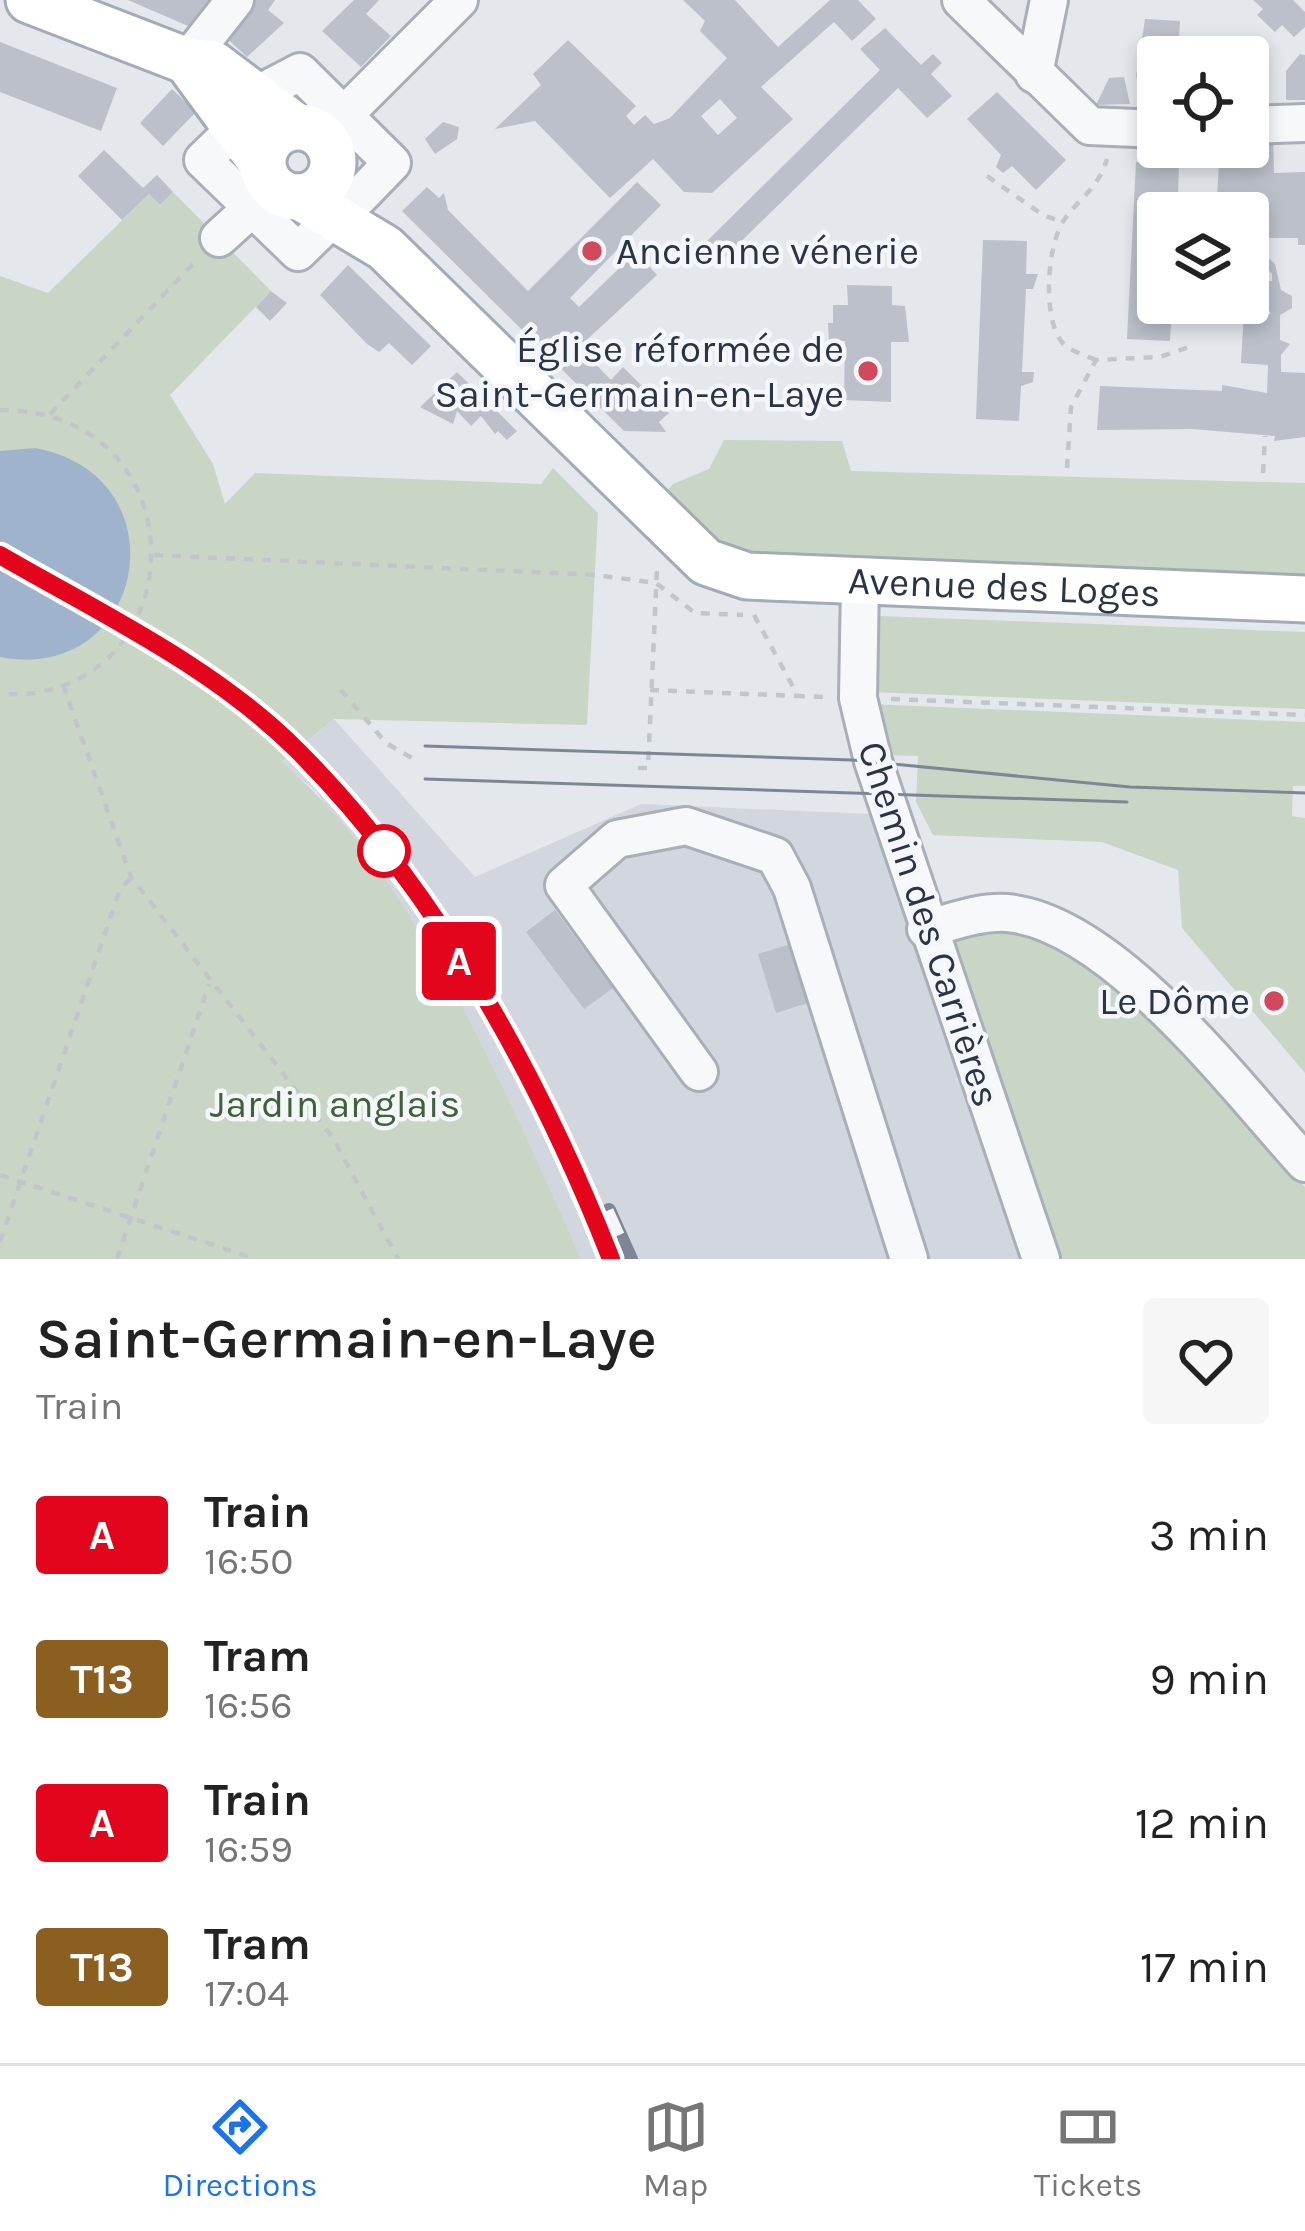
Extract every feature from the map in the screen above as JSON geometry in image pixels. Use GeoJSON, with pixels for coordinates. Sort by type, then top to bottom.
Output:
{"type":"FeatureCollection","features":[{"type":"Feature","properties":{"kind":"main road"},"geometry":{"type":"LineString","coordinates":[[29,0],[187,61],[297,162]]}},
{"type":"Feature","properties":{"kind":"main road","name":"Avenue des Loges"},"geometry":{"type":"LineString","coordinates":[[297,162],[706,562],[746,576],[1305,599]]}},
{"type":"Feature","properties":{"kind":"street"},"geometry":{"type":"LineString","coordinates":[[187,61],[235,0]]}},
{"type":"Feature","properties":{"kind":"street"},"geometry":{"type":"LineString","coordinates":[[219,238],[459,0]]}},
{"type":"Feature","properties":{"kind":"street"},"geometry":{"type":"LineString","coordinates":[[962,0],[1090,126],[1137,129]]}},
{"type":"Feature","properties":{"kind":"street"},"geometry":{"type":"LineString","coordinates":[[1034,74],[1049,0]]}},
{"type":"Feature","properties":{"kind":"street"},"geometry":{"type":"LineString","coordinates":[[1269,124],[1305,123]]}},
{"type":"Feature","properties":{"kind":"street","name":"Chemin des Carrières"},"geometry":{"type":"LineString","coordinates":[[860,583],[858,698],[926,929],[1041,1259]]}},
{"type":"Feature","properties":{"kind":"street"},"geometry":{"type":"LineString","coordinates":[[699,1072],[564,885],[617,838],[686,826],[775,856],[792,888],[910,1259]]}},
{"type":"Feature","properties":{"kind":"street"},"geometry":{"type":"LineString","coordinates":[[926,929],[1009,913],[1100,953],[1145,989],[1305,1163]]}},
{"type":"Feature","properties":{"kind":"path"},"geometry":{"type":"LineString","coordinates":[[1112,129],[1097,189],[1062,222],[1054,241],[1054,328],[1064,345],[1096,360],[1160,357],[1192,346]]}},
{"type":"Feature","properties":{"kind":"path"},"geometry":{"type":"LineString","coordinates":[[987,176],[1042,214],[1062,222]]}},
{"type":"Feature","properties":{"kind":"path"},"geometry":{"type":"LineString","coordinates":[[50,414],[219,238]]}},
{"type":"Feature","properties":{"kind":"path"},"geometry":{"type":"LineString","coordinates":[[1067,468],[1071,407],[1096,360]]}},
{"type":"Feature","properties":{"kind":"path"},"geometry":{"type":"LineString","coordinates":[[0,410],[50,414],[95,436],[131,474],[150,521],[154,555],[147,596],[123,640],[86,674],[64,685],[0,694]]}},
{"type":"Feature","properties":{"kind":"path"},"geometry":{"type":"LineString","coordinates":[[1263,473],[1265,436]]}},
{"type":"Feature","properties":{"kind":"path"},"geometry":{"type":"LineString","coordinates":[[154,555],[596,575],[656,583],[695,613],[757,615],[798,696]]}},
{"type":"Feature","properties":{"kind":"path"},"geometry":{"type":"LineString","coordinates":[[638,768],[648,768],[656,583]]}},
{"type":"Feature","properties":{"kind":"path"},"geometry":{"type":"LineString","coordinates":[[64,685],[131,877],[209,984],[333,1138],[398,1259]]}},
{"type":"Feature","properties":{"kind":"path"},"geometry":{"type":"LineString","coordinates":[[341,690],[386,743],[419,762]]}},
{"type":"Feature","properties":{"kind":"path"},"geometry":{"type":"LineString","coordinates":[[650,690],[1305,715]]}},
{"type":"Feature","properties":{"kind":"path"},"geometry":{"type":"LineString","coordinates":[[0,1242],[118,892],[131,877]]}},
{"type":"Feature","properties":{"kind":"path"},"geometry":{"type":"LineString","coordinates":[[117,1259],[209,984]]}},
{"type":"Feature","properties":{"kind":"path"},"geometry":{"type":"LineString","coordinates":[[0,1175],[256,1259]]}},
{"type":"Feature","properties":{"kind":"shaded area"},"geometry":{"type":"Polygon","coordinates":[[[334,719],[475,877],[641,804],[869,814],[1023,1259],[581,1259],[460,1006],[316,791],[282,763],[334,719]]]}},
{"type":"Feature","properties":{"kind":"green space","name":"Jardin anglais"},"geometry":{"type":"Polygon","coordinates":[[[173,192],[271,291],[170,395],[213,464],[225,504],[255,473],[541,484],[553,468],[598,513],[587,725],[334,719],[282,762],[331,810],[417,928],[490,1062],[581,1259],[0,1259],[0,276],[48,293],[149,194],[160,205],[173,192]]]}},
{"type":"Feature","properties":{"kind":"green space"},"geometry":{"type":"Polygon","coordinates":[[[724,440],[842,441],[851,471],[1305,483],[1305,584],[740,560],[660,499],[673,484],[709,469],[724,440]]]}},
{"type":"Feature","properties":{"kind":"green space"},"geometry":{"type":"Polygon","coordinates":[[[880,616],[1305,632],[1305,709],[868,692],[880,616]]]}},
{"type":"Feature","properties":{"kind":"green space"},"geometry":{"type":"Polygon","coordinates":[[[869,704],[1305,722],[1305,786],[1293,786],[1292,816],[1305,818],[1305,1073],[1182,928],[1178,870],[1102,842],[933,835],[916,802],[918,756],[887,755],[869,704]]]}},
{"type":"Feature","properties":{"kind":"green space"},"geometry":{"type":"Polygon","coordinates":[[[1019,931],[1078,956],[1139,1002],[1305,1187],[1305,1259],[1023,1259],[911,941],[1019,931]]]}},
{"type":"Feature","properties":{"kind":"water"},"geometry":{"type":"Polygon","coordinates":[[[35,448],[83,466],[113,496],[128,534],[128,574],[115,611],[88,640],[50,657],[0,657],[0,451],[35,448]]]}},
{"type":"Feature","properties":{"kind":"building"},"geometry":{"type":"Polygon","coordinates":[[[128,0],[219,0],[195,29],[128,0]]]}},
{"type":"Feature","properties":{"kind":"building"},"geometry":{"type":"Polygon","coordinates":[[[254,0],[275,0],[268,10],[284,23],[247,57],[222,34],[254,0]]]}},
{"type":"Feature","properties":{"kind":"building"},"geometry":{"type":"Polygon","coordinates":[[[354,0],[379,0],[366,14],[391,36],[361,67],[322,31],[354,0]]]}},
{"type":"Feature","properties":{"kind":"building"},"geometry":{"type":"Polygon","coordinates":[[[683,0],[735,0],[778,47],[830,0],[858,0],[876,19],[852,41],[834,22],[761,87],[793,119],[712,193],[684,192],[653,159],[610,198],[535,121],[495,129],[541,85],[533,74],[568,40],[636,106],[626,116],[634,125],[645,115],[654,124],[670,118],[727,58],[700,31],[705,21],[683,0]],[[720,99],[701,116],[718,135],[737,118],[720,99]]]}},
{"type":"Feature","properties":{"kind":"building"},"geometry":{"type":"Polygon","coordinates":[[[1253,0],[1293,0],[1305,12],[1305,27],[1294,37],[1282,25],[1275,32],[1257,15],[1263,9],[1253,0]]]}},
{"type":"Feature","properties":{"kind":"building"},"geometry":{"type":"Polygon","coordinates":[[[1145,19],[1180,21],[1179,36],[1142,36],[1145,19]]]}},
{"type":"Feature","properties":{"kind":"building"},"geometry":{"type":"Polygon","coordinates":[[[885,28],[921,65],[933,54],[942,63],[931,74],[952,96],[927,118],[898,88],[719,263],[702,246],[880,70],[860,49],[885,28]]]}},
{"type":"Feature","properties":{"kind":"building"},"geometry":{"type":"Polygon","coordinates":[[[0,42],[117,88],[101,131],[0,92],[0,42]]]}},
{"type":"Feature","properties":{"kind":"building"},"geometry":{"type":"Polygon","coordinates":[[[1300,54],[1305,55],[1305,100],[1286,100],[1286,71],[1300,54]]]}},
{"type":"Feature","properties":{"kind":"building"},"geometry":{"type":"Polygon","coordinates":[[[1124,77],[1130,104],[1096,105],[1109,78],[1124,77]]]}},
{"type":"Feature","properties":{"kind":"building"},"geometry":{"type":"Polygon","coordinates":[[[172,89],[196,112],[163,146],[140,123],[172,89]]]}},
{"type":"Feature","properties":{"kind":"building"},"geometry":{"type":"Polygon","coordinates":[[[997,92],[1066,160],[1036,190],[1012,166],[1003,173],[996,167],[1001,155],[967,119],[997,92]]]}},
{"type":"Feature","properties":{"kind":"building"},"geometry":{"type":"Polygon","coordinates":[[[443,122],[459,127],[457,139],[435,154],[425,139],[443,122]]]}},
{"type":"Feature","properties":{"kind":"building"},"geometry":{"type":"Polygon","coordinates":[[[1269,139],[1273,139],[1274,173],[1305,172],[1305,245],[1298,245],[1298,238],[1269,238],[1269,192],[1217,192],[1219,168],[1269,168],[1269,139]]]}},
{"type":"Feature","properties":{"kind":"building"},"geometry":{"type":"Polygon","coordinates":[[[104,150],[143,188],[157,175],[173,192],[160,205],[149,194],[122,220],[78,176],[104,150]]]}},
{"type":"Feature","properties":{"kind":"building"},"geometry":{"type":"Polygon","coordinates":[[[1136,162],[1137,168],[1179,168],[1178,192],[1137,192],[1137,324],[1171,324],[1170,341],[1127,339],[1136,162]]]}},
{"type":"Feature","properties":{"kind":"building"},"geometry":{"type":"Polygon","coordinates":[[[637,182],[661,205],[570,298],[579,307],[636,252],[657,275],[579,347],[611,380],[623,367],[669,413],[659,422],[666,432],[624,431],[402,211],[427,187],[439,198],[444,193],[448,210],[528,291],[637,182]]]}},
{"type":"Feature","properties":{"kind":"building"},"geometry":{"type":"Polygon","coordinates":[[[983,240],[1027,241],[1026,274],[1038,274],[1033,289],[1026,289],[1022,372],[1034,372],[1033,382],[1021,386],[1019,421],[976,419],[983,240]]]}},
{"type":"Feature","properties":{"kind":"building"},"geometry":{"type":"Polygon","coordinates":[[[1269,258],[1275,264],[1281,290],[1292,296],[1292,308],[1280,315],[1280,340],[1290,344],[1281,355],[1281,372],[1305,373],[1305,437],[1274,441],[1275,436],[1192,429],[1097,430],[1100,386],[1222,391],[1222,385],[1267,393],[1268,365],[1241,363],[1243,324],[1269,324],[1269,258]]]}},
{"type":"Feature","properties":{"kind":"building"},"geometry":{"type":"Polygon","coordinates":[[[348,265],[431,346],[412,365],[389,343],[379,352],[367,344],[320,295],[348,265]]]}},
{"type":"Feature","properties":{"kind":"building","name":"Église réformée de Saint-Germain-en-Laye"},"geometry":{"type":"Polygon","coordinates":[[[847,285],[892,286],[892,305],[905,306],[909,342],[891,342],[891,402],[844,400],[845,341],[829,341],[828,323],[833,323],[833,305],[848,305],[847,285]]]}},
{"type":"Feature","properties":{"kind":"building"},"geometry":{"type":"Polygon","coordinates":[[[271,291],[287,303],[270,321],[256,307],[271,291]]]}},
{"type":"Feature","properties":{"kind":"building"},"geometry":{"type":"Polygon","coordinates":[[[457,372],[517,431],[507,440],[498,431],[495,434],[481,416],[471,426],[457,411],[453,424],[420,407],[457,372]]]}},
{"type":"Feature","properties":{"kind":"building"},"geometry":{"type":"Polygon","coordinates":[[[555,910],[613,988],[584,1009],[526,932],[555,910]]]}},
{"type":"Feature","properties":{"kind":"building"},"geometry":{"type":"Polygon","coordinates":[[[794,943],[811,1002],[776,1013],[758,954],[794,943]]]}},
{"type":"Feature","properties":{"kind":"tram line"},"geometry":{"type":"LineString","coordinates":[[425,746],[852,760],[1130,787],[1305,793]]}},
{"type":"Feature","properties":{"kind":"tram line"},"geometry":{"type":"LineString","coordinates":[[425,779],[1127,802]]}},
{"type":"Feature","properties":{"kind":"railway"},"geometry":{"type":"LineString","coordinates":[[336,794],[420,900],[493,1014],[557,1135],[611,1259]]}},
{"type":"Feature","properties":{"kind":"railway"},"geometry":{"type":"LineString","coordinates":[[609,1210],[631,1259]]}},
{"type":"Feature","properties":{"kind":"train","name":"A"},"geometry":{"type":"LineString","coordinates":[[0,555],[151,642],[244,706],[295,748],[377,841],[435,921],[494,1017],[554,1126],[611,1259]]}},
{"type":"Feature","properties":{"kind":"place","name":"Ancienne vénerie"},"geometry":{"type":"Point","coordinates":[592,251]}},
{"type":"Feature","properties":{"kind":"place","name":"Église réformée de Saint-Germain-en-Laye"},"geometry":{"type":"Point","coordinates":[868,371]}},
{"type":"Feature","properties":{"kind":"place","name":"Le Dôme"},"geometry":{"type":"Point","coordinates":[1274,1001]}}]}
